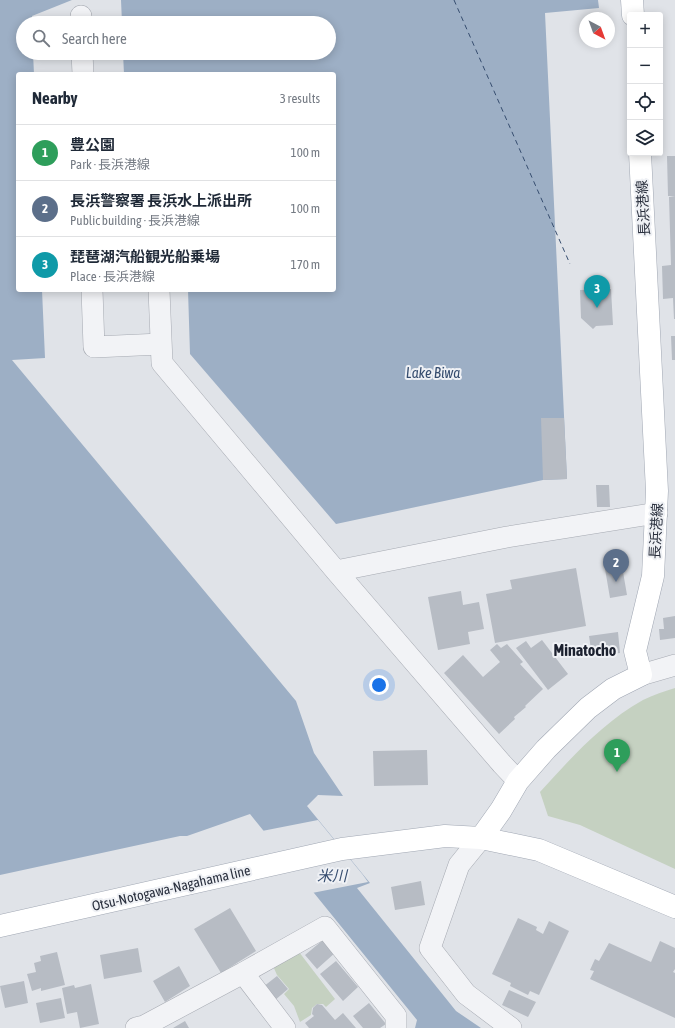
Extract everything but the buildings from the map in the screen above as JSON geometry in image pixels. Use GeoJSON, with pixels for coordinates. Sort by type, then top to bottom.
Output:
{"type":"FeatureCollection","features":[{"type":"Feature","properties":{"kind":"main road"},"geometry":{"type":"LineString","coordinates":[[632,0],[632,12]]}},
{"type":"Feature","properties":{"kind":"main road","name":"長浜港線"},"geometry":{"type":"LineString","coordinates":[[640,156],[657,514],[653,576],[635,651],[641,675]]}},
{"type":"Feature","properties":{"kind":"main road"},"geometry":{"type":"LineString","coordinates":[[481,838],[501,810],[518,780],[546,749],[588,708],[613,689],[641,675]]}},
{"type":"Feature","properties":{"kind":"main road","name":"Otsu-Notogawa-Nagahama line"},"geometry":{"type":"LineString","coordinates":[[0,926],[342,849],[445,836],[481,838],[538,850],[675,907]]}},
{"type":"Feature","properties":{"kind":"street"},"geometry":{"type":"LineString","coordinates":[[82,60],[83,72]]}},
{"type":"Feature","properties":{"kind":"street"},"geometry":{"type":"LineString","coordinates":[[92,292],[94,347],[161,353]]}},
{"type":"Feature","properties":{"kind":"street"},"geometry":{"type":"LineString","coordinates":[[159,292],[161,353],[336,571],[502,764],[518,780]]}},
{"type":"Feature","properties":{"kind":"street"},"geometry":{"type":"LineString","coordinates":[[336,571],[507,537],[657,514]]}},
{"type":"Feature","properties":{"kind":"street"},"geometry":{"type":"LineString","coordinates":[[641,675],[675,665]]}},
{"type":"Feature","properties":{"kind":"street"},"geometry":{"type":"LineString","coordinates":[[481,838],[459,865],[430,948],[466,994],[511,1028]]}},
{"type":"Feature","properties":{"kind":"street"},"geometry":{"type":"LineString","coordinates":[[141,1027],[243,973],[325,927],[396,1016],[396,1028]]}},
{"type":"Feature","properties":{"kind":"street"},"geometry":{"type":"LineString","coordinates":[[243,973],[285,1028]]}},
{"type":"Feature","properties":{"kind":"green space"},"geometry":{"type":"Polygon","coordinates":[[[675,688],[675,869],[580,825],[548,816],[540,792],[588,742],[614,719],[643,700],[675,688]]]}},
{"type":"Feature","properties":{"kind":"green space"},"geometry":{"type":"Polygon","coordinates":[[[299,952],[335,999],[326,1007],[323,1004],[317,1004],[312,1008],[311,1015],[300,1022],[294,1006],[284,994],[289,989],[277,975],[273,966],[299,952]]]}},
{"type":"Feature","properties":{"kind":"water","name":"米川"},"geometry":{"type":"Polygon","coordinates":[[[0,0],[72,0],[32,16],[16,16],[16,60],[33,60],[34,72],[16,72],[16,292],[42,292],[45,358],[12,360],[296,701],[314,753],[343,796],[318,795],[307,806],[370,883],[357,888],[456,1011],[481,1028],[415,1028],[417,1020],[250,814],[187,836],[180,836],[0,875],[0,0]]]}},
{"type":"Feature","properties":{"kind":"water","name":"Lake Biwa"},"geometry":{"type":"Polygon","coordinates":[[[121,0],[598,0],[599,8],[545,13],[567,479],[543,480],[336,524],[190,354],[188,292],[336,292],[336,72],[124,72],[123,60],[336,60],[336,16],[122,16],[121,0]]]}},
{"type":"Feature","properties":{"kind":"pier"},"geometry":{"type":"Polygon","coordinates":[[[318,820],[368,882],[312,893],[262,831],[318,820]]]}},
{"type":"Feature","properties":{"kind":"ferry route"},"geometry":{"type":"LineString","coordinates":[[454,0],[570,264]]}},
{"type":"Feature","properties":{"kind":"place","name":"琵琶湖汽船観光船乗場"},"geometry":{"type":"Point","coordinates":[597,308]}},
{"type":"Feature","properties":{"kind":"place","name":"長浜警察署 長浜水上派出所"},"geometry":{"type":"Point","coordinates":[616,582]}},
{"type":"Feature","properties":{"kind":"place","name":"豊公園"},"geometry":{"type":"Point","coordinates":[617,772]}},
{"type":"Feature","properties":{"kind":"district","name":"Minatocho"},"geometry":{"type":"Point","coordinates":[585,650]}}]}
